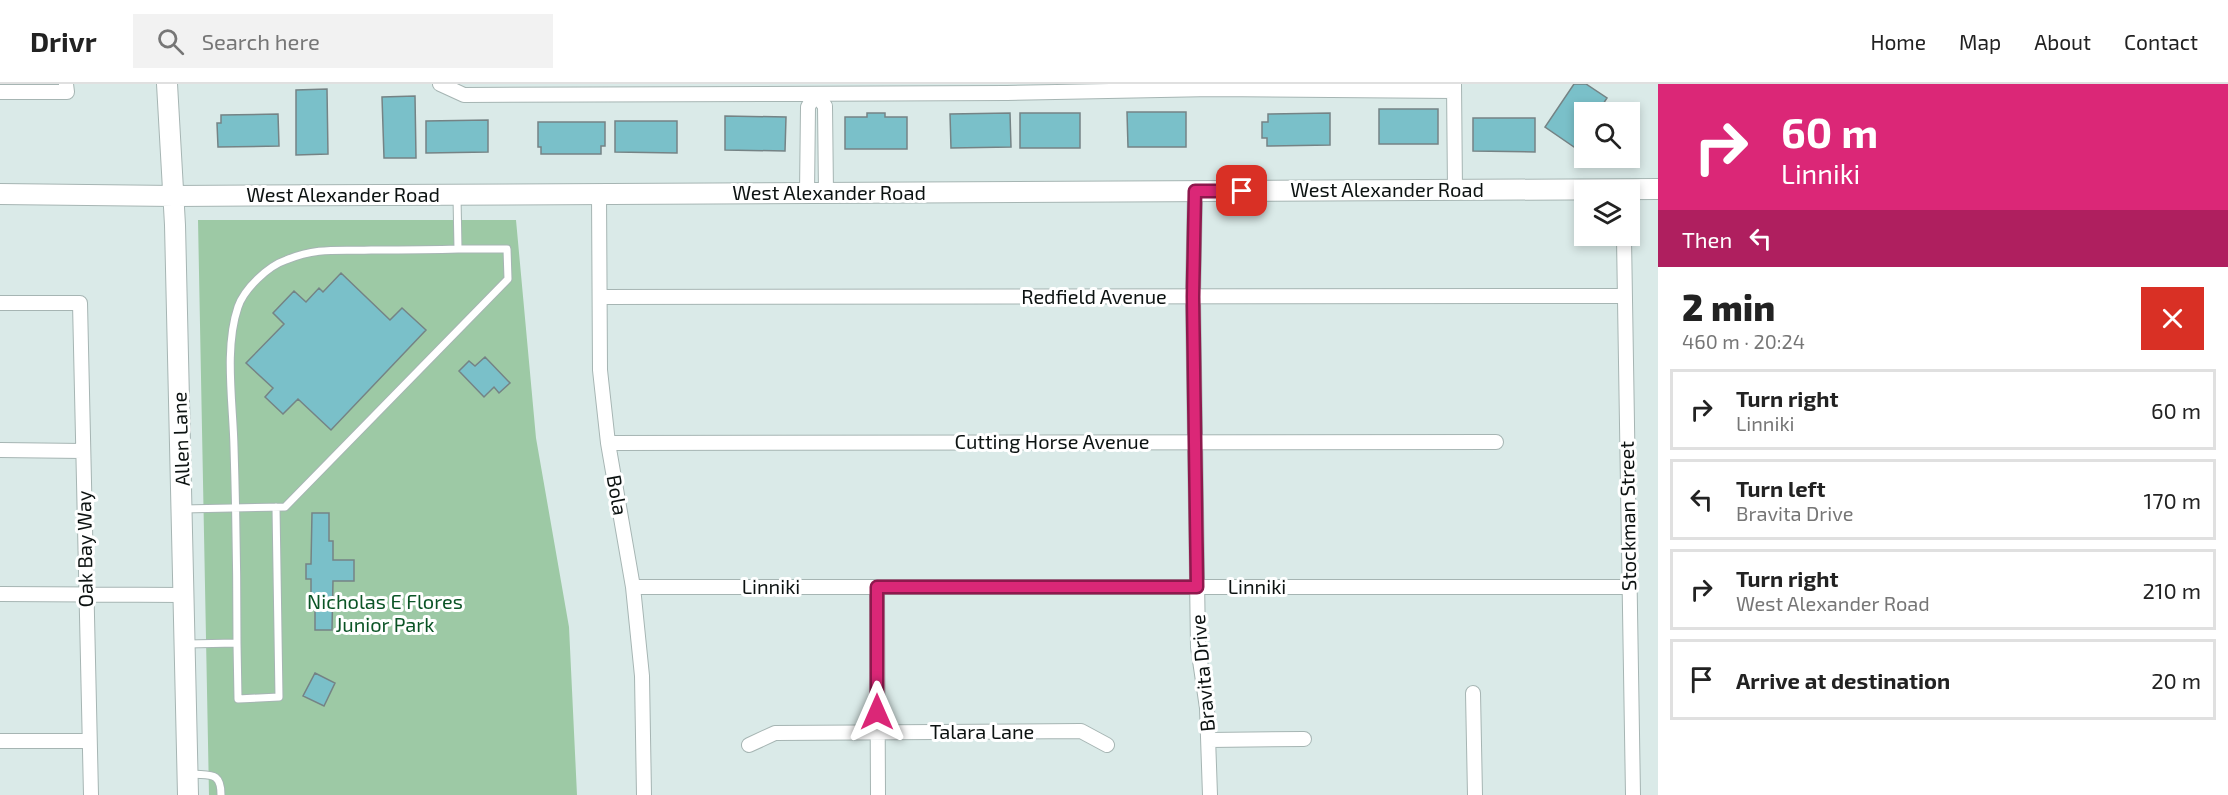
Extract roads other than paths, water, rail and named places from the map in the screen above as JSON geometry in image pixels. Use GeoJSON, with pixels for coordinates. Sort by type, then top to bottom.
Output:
{"type":"FeatureCollection","features":[{"type":"Feature","properties":{"kind":"main road","name":"Allen Lane"},"geometry":{"type":"LineString","coordinates":[[167,84],[174,196],[188,795]]}},
{"type":"Feature","properties":{"kind":"main road","name":"West Alexander Road"},"geometry":{"type":"LineString","coordinates":[[0,194],[174,196],[1658,189]]}},
{"type":"Feature","properties":{"kind":"street"},"geometry":{"type":"LineString","coordinates":[[444,85],[464,95],[589,89],[675,89],[815,94],[1007,88],[1454,87],[1455,190]]}},
{"type":"Feature","properties":{"kind":"street"},"geometry":{"type":"LineString","coordinates":[[0,92],[67,88]]}},
{"type":"Feature","properties":{"kind":"street"},"geometry":{"type":"LineString","coordinates":[[815,94],[825,106],[826,142],[816,193]]}},
{"type":"Feature","properties":{"kind":"street"},"geometry":{"type":"LineString","coordinates":[[815,94],[808,107],[807,142],[816,193]]}},
{"type":"Feature","properties":{"kind":"street","name":"Bravita Drive"},"geometry":{"type":"LineString","coordinates":[[1195,191],[1193,297],[1198,647],[1209,740],[1210,795]]}},
{"type":"Feature","properties":{"kind":"street","name":"Bola"},"geometry":{"type":"LineString","coordinates":[[599,194],[600,370],[608,443],[633,587],[642,676],[644,795]]}},
{"type":"Feature","properties":{"kind":"street","name":"Stockman Street"},"geometry":{"type":"LineString","coordinates":[[1624,246],[1632,795]]}},
{"type":"Feature","properties":{"kind":"street","name":"Redfield Avenue"},"geometry":{"type":"LineString","coordinates":[[600,297],[1625,296]]}},
{"type":"Feature","properties":{"kind":"street","name":"Oak Bay Way"},"geometry":{"type":"LineString","coordinates":[[0,303],[80,303],[91,795]]}},
{"type":"Feature","properties":{"kind":"street","name":"Cutting Horse Avenue"},"geometry":{"type":"LineString","coordinates":[[608,443],[1496,442]]}},
{"type":"Feature","properties":{"kind":"street"},"geometry":{"type":"LineString","coordinates":[[0,450],[83,450]]}},
{"type":"Feature","properties":{"kind":"street","name":"Linniki"},"geometry":{"type":"LineString","coordinates":[[633,587],[1629,587]]}},
{"type":"Feature","properties":{"kind":"street"},"geometry":{"type":"LineString","coordinates":[[877,587],[878,795]]}},
{"type":"Feature","properties":{"kind":"street"},"geometry":{"type":"LineString","coordinates":[[0,594],[184,595]]}},
{"type":"Feature","properties":{"kind":"street"},"geometry":{"type":"LineString","coordinates":[[1473,693],[1476,795]]}},
{"type":"Feature","properties":{"kind":"street","name":"Talara Lane"},"geometry":{"type":"LineString","coordinates":[[749,745],[775,733],[1081,731],[1107,746]]}},
{"type":"Feature","properties":{"kind":"street"},"geometry":{"type":"LineString","coordinates":[[1209,740],[1304,739]]}},
{"type":"Feature","properties":{"kind":"street"},"geometry":{"type":"LineString","coordinates":[[0,741],[89,741]]}},
{"type":"Feature","properties":{"kind":"lane"},"geometry":{"type":"LineString","coordinates":[[807,142],[826,142]]}},
{"type":"Feature","properties":{"kind":"lane"},"geometry":{"type":"LineString","coordinates":[[457,194],[458,249]]}},
{"type":"Feature","properties":{"kind":"lane"},"geometry":{"type":"LineString","coordinates":[[183,509],[236,508],[276,507],[285,507],[508,279],[507,249],[335,249],[311,252],[283,260],[258,277],[239,303],[232,325],[229,353],[236,508],[238,699],[279,697],[276,507]]}},
{"type":"Feature","properties":{"kind":"lane"},"geometry":{"type":"LineString","coordinates":[[185,644],[237,643]]}},
{"type":"Feature","properties":{"kind":"lane"},"geometry":{"type":"LineString","coordinates":[[188,774],[214,776],[219,779],[221,795]]}},
{"type":"Feature","properties":{"kind":"park label","name":"Nicholas E Flores Junior Park"},"geometry":{"type":"Point","coordinates":[385,614]}}]}
